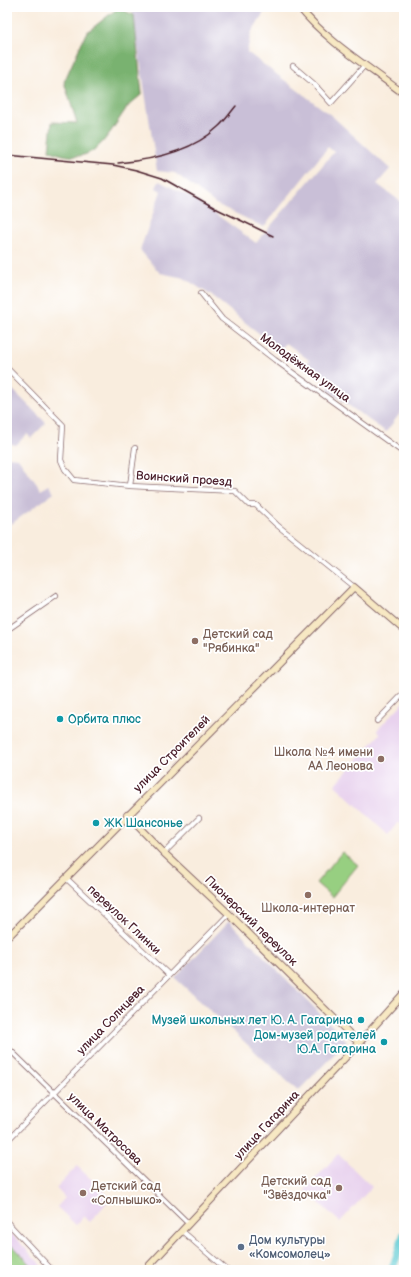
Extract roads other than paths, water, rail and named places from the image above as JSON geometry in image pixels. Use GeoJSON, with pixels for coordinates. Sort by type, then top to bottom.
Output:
{"type":"FeatureCollection","features":[{"type":"Feature","properties":{"kind":"main road"},"geometry":{"type":"LineString","coordinates":[[299,7],[324,34],[404,94]]}},
{"type":"Feature","properties":{"kind":"main road","name":"Воинский проезд"},"geometry":{"type":"LineString","coordinates":[[354,587],[404,630]]}},
{"type":"Feature","properties":{"kind":"main road","name":"улица Строителей"},"geometry":{"type":"LineString","coordinates":[[7,938],[354,587]]}},
{"type":"Feature","properties":{"kind":"main road","name":"Пионерский переулок"},"geometry":{"type":"LineString","coordinates":[[127,815],[359,1043]]}},
{"type":"Feature","properties":{"kind":"main road","name":"улица Гагарина"},"geometry":{"type":"LineString","coordinates":[[145,1270],[359,1043],[404,993]]}},
{"type":"Feature","properties":{"kind":"street"},"geometry":{"type":"LineString","coordinates":[[293,66],[314,84],[331,103],[365,65]]}},
{"type":"Feature","properties":{"kind":"street","name":"Молодёжная улица"},"geometry":{"type":"LineString","coordinates":[[201,293],[222,319],[275,360],[404,453]]}},
{"type":"Feature","properties":{"kind":"street","name":"Воинский проезд"},"geometry":{"type":"LineString","coordinates":[[7,368],[63,425],[61,460],[65,469],[74,480],[130,486],[235,491],[249,505],[256,505],[277,525],[354,587]]}},
{"type":"Feature","properties":{"kind":"street"},"geometry":{"type":"LineString","coordinates":[[130,486],[135,448]]}},
{"type":"Feature","properties":{"kind":"street"},"geometry":{"type":"LineString","coordinates":[[7,630],[56,596]]}},
{"type":"Feature","properties":{"kind":"street"},"geometry":{"type":"LineString","coordinates":[[377,721],[404,693]]}},
{"type":"Feature","properties":{"kind":"street"},"geometry":{"type":"LineString","coordinates":[[164,853],[199,818]]}},
{"type":"Feature","properties":{"kind":"street","name":"переулок Глинки"},"geometry":{"type":"LineString","coordinates":[[66,878],[169,976]]}},
{"type":"Feature","properties":{"kind":"street","name":"улица Солнцева"},"geometry":{"type":"LineString","coordinates":[[7,1141],[229,914]]}},
{"type":"Feature","properties":{"kind":"street","name":"улица Матросова"},"geometry":{"type":"LineString","coordinates":[[7,1047],[189,1224]]}},
{"type":"Feature","properties":{"kind":"street"},"geometry":{"type":"LineString","coordinates":[[7,1222],[52,1270]]}},
{"type":"Feature","properties":{"kind":"street"},"geometry":{"type":"LineString","coordinates":[[182,1231],[227,1270]]}},
{"type":"Feature","properties":{"kind":"waterway"},"geometry":{"type":"LineString","coordinates":[[392,1270],[404,1234]]}},
{"type":"Feature","properties":{"kind":"railway"},"geometry":{"type":"LineString","coordinates":[[118,163],[158,157],[197,142],[221,125],[236,106]]}},
{"type":"Feature","properties":{"kind":"railway"},"geometry":{"type":"LineString","coordinates":[[7,155],[113,165],[136,170],[162,178],[215,208],[273,236]]}},
{"type":"Feature","properties":{"kind":"place","name":"Детский сад \"Рябинка\""},"geometry":{"type":"Point","coordinates":[195,641]}},
{"type":"Feature","properties":{"kind":"place","name":"Орбита плюс"},"geometry":{"type":"Point","coordinates":[60,719]}},
{"type":"Feature","properties":{"kind":"place","name":"Школа №4 имени АА Леонова"},"geometry":{"type":"Point","coordinates":[381,759]}},
{"type":"Feature","properties":{"kind":"place","name":"ЖК Шансонье"},"geometry":{"type":"Point","coordinates":[96,823]}},
{"type":"Feature","properties":{"kind":"place","name":"Школа-интернат"},"geometry":{"type":"Point","coordinates":[308,895]}},
{"type":"Feature","properties":{"kind":"place","name":"Музей школьных лет Ю. А. Гагарина"},"geometry":{"type":"Point","coordinates":[361,1020]}},
{"type":"Feature","properties":{"kind":"place","name":"Дом-музей родителей Ю.А. Гагарина"},"geometry":{"type":"Point","coordinates":[384,1042]}},
{"type":"Feature","properties":{"kind":"place","name":"Детский сад \"Звёздочка\""},"geometry":{"type":"Point","coordinates":[339,1188]}},
{"type":"Feature","properties":{"kind":"place","name":"Детский сад «Солнышко»"},"geometry":{"type":"Point","coordinates":[83,1193]}},
{"type":"Feature","properties":{"kind":"place","name":"Дом культуры «Комсомолец»"},"geometry":{"type":"Point","coordinates":[241,1247]}}]}
